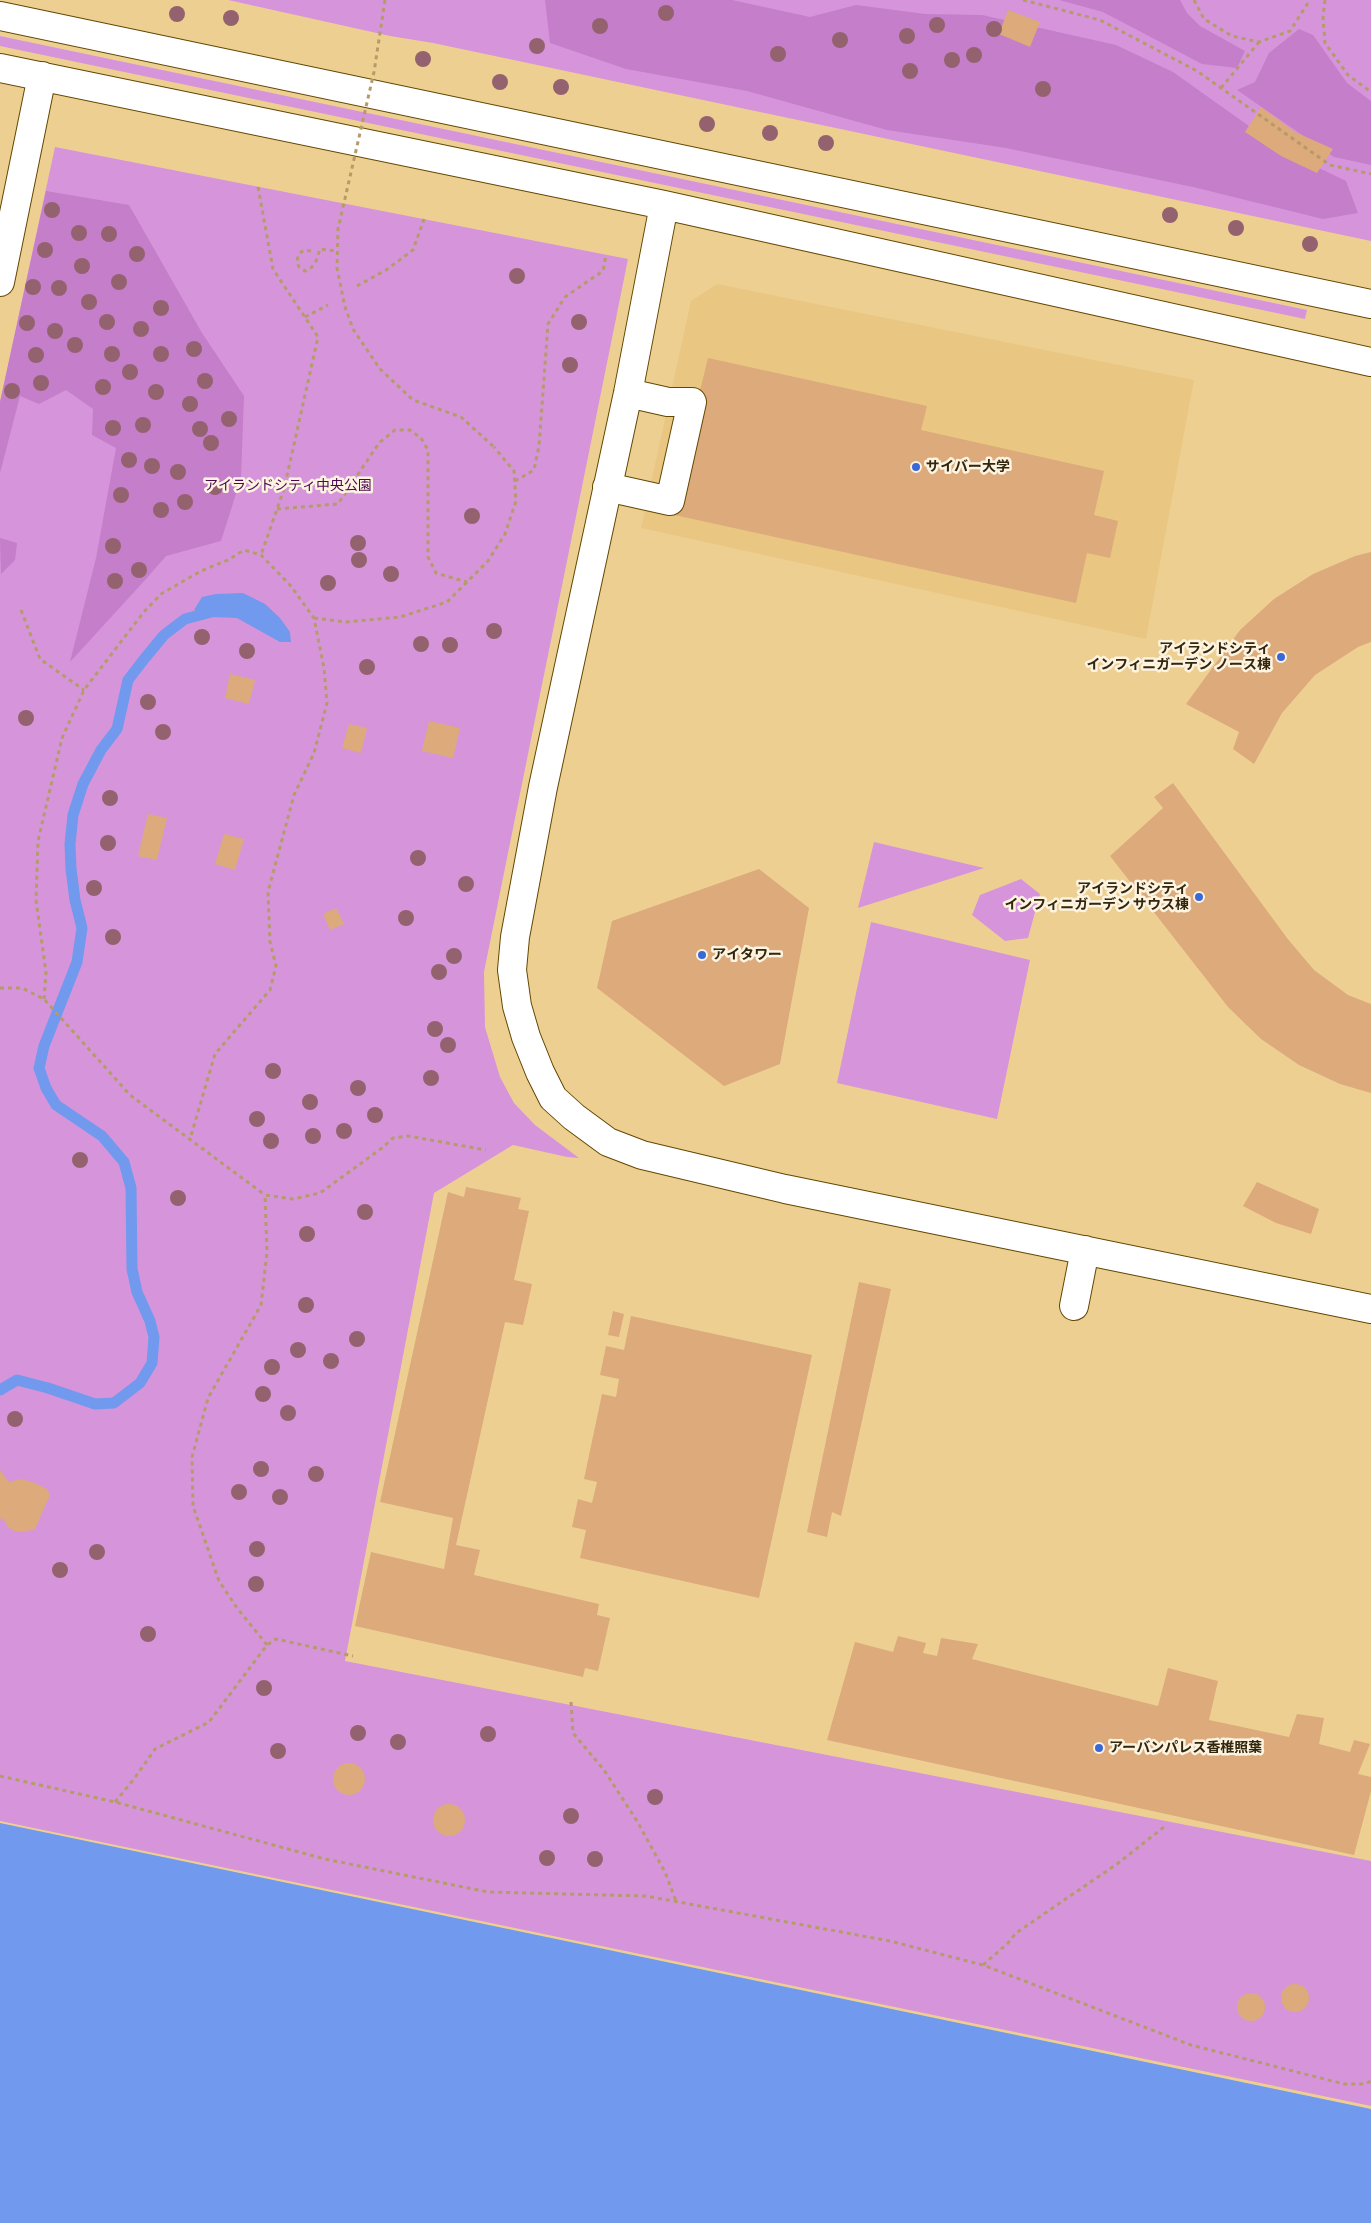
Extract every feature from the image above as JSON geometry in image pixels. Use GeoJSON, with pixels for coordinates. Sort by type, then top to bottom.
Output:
{"type":"FeatureCollection","features":[{"type":"Feature","properties":{"kind":"street"},"geometry":{"type":"LineString","coordinates":[[0,16],[1371,304]]}},
{"type":"Feature","properties":{"kind":"street"},"geometry":{"type":"LineString","coordinates":[[0,68],[664,206],[1371,362]]}},
{"type":"Feature","properties":{"kind":"street"},"geometry":{"type":"LineString","coordinates":[[0,282],[42,76]]}},
{"type":"Feature","properties":{"kind":"street"},"geometry":{"type":"LineString","coordinates":[[664,206],[628,393],[543,787],[515,937],[512,970],[517,1006],[536,1064],[554,1098],[574,1118],[608,1142],[642,1156],[785,1189],[1371,1309]]}},
{"type":"Feature","properties":{"kind":"street"},"geometry":{"type":"LineString","coordinates":[[607,487],[670,501],[692,402],[668,402],[628,393]]}},
{"type":"Feature","properties":{"kind":"street"},"geometry":{"type":"LineString","coordinates":[[1074,1306],[1085,1250]]}},
{"type":"Feature","properties":{"kind":"path"},"geometry":{"type":"LineString","coordinates":[[314,618],[346,622],[400,617],[446,602],[488,561],[505,534],[516,501],[514,471],[494,447],[460,416],[413,400],[380,369],[353,329],[344,307],[336,268],[338,229],[374,72],[385,0]]}},
{"type":"Feature","properties":{"kind":"path"},"geometry":{"type":"LineString","coordinates":[[1023,0],[1100,20],[1197,71],[1330,165],[1371,174]]}},
{"type":"Feature","properties":{"kind":"path"},"geometry":{"type":"LineString","coordinates":[[1194,0],[1204,18],[1232,36],[1259,42]]}},
{"type":"Feature","properties":{"kind":"path"},"geometry":{"type":"LineString","coordinates":[[1221,88],[1259,42],[1290,31],[1308,4],[1308,0]]}},
{"type":"Feature","properties":{"kind":"path"},"geometry":{"type":"LineString","coordinates":[[1326,0],[1323,17],[1325,43],[1348,74],[1371,92]]}},
{"type":"Feature","properties":{"kind":"path"},"geometry":{"type":"LineString","coordinates":[[258,187],[273,269],[318,337],[284,489],[261,555]]}},
{"type":"Feature","properties":{"kind":"path"},"geometry":{"type":"LineString","coordinates":[[357,286],[386,270],[413,250],[424,219]]}},
{"type":"Feature","properties":{"kind":"path"},"geometry":{"type":"LineString","coordinates":[[311,251],[305,250],[298,256],[297,262],[306,271],[316,261],[320,249],[337,251]]}},
{"type":"Feature","properties":{"kind":"path"},"geometry":{"type":"LineString","coordinates":[[515,482],[534,470],[538,446],[548,324],[565,296],[604,271],[606,255]]}},
{"type":"Feature","properties":{"kind":"path"},"geometry":{"type":"LineString","coordinates":[[305,317],[328,305]]}},
{"type":"Feature","properties":{"kind":"path"},"geometry":{"type":"LineString","coordinates":[[277,509],[338,504],[379,443],[395,430],[410,430],[421,438],[428,450],[428,557],[436,573],[467,582]]}},
{"type":"Feature","properties":{"kind":"path"},"geometry":{"type":"LineString","coordinates":[[44,999],[46,973],[36,900],[38,841],[62,738],[84,690],[143,613],[161,594],[200,571],[228,560],[244,550],[261,555],[290,585],[314,618],[324,668],[327,703],[314,754],[294,795],[268,892],[270,942],[276,966],[270,990],[215,1054],[190,1139]]}},
{"type":"Feature","properties":{"kind":"path"},"geometry":{"type":"LineString","coordinates":[[21,610],[40,659],[84,690]]}},
{"type":"Feature","properties":{"kind":"path"},"geometry":{"type":"LineString","coordinates":[[0,988],[22,988],[44,999],[130,1095],[265,1195],[292,1199],[320,1193],[393,1138],[408,1136],[486,1150]]}},
{"type":"Feature","properties":{"kind":"path"},"geometry":{"type":"LineString","coordinates":[[265,1195],[267,1252],[261,1305],[208,1398],[192,1457],[192,1480],[193,1506],[219,1581],[237,1608],[266,1644]]}},
{"type":"Feature","properties":{"kind":"path"},"geometry":{"type":"LineString","coordinates":[[115,1802],[155,1749],[209,1722],[266,1644],[276,1639],[353,1656]]}},
{"type":"Feature","properties":{"kind":"path"},"geometry":{"type":"LineString","coordinates":[[571,1702],[573,1733],[604,1770],[637,1821],[665,1872],[676,1902]]}},
{"type":"Feature","properties":{"kind":"path"},"geometry":{"type":"LineString","coordinates":[[0,1776],[115,1802],[325,1859],[488,1892],[646,1896],[881,1939],[983,1966],[1191,2045],[1344,2084],[1365,2084],[1371,2081]]}},
{"type":"Feature","properties":{"kind":"path"},"geometry":{"type":"LineString","coordinates":[[983,1966],[1016,1933],[1117,1864],[1164,1827]]}},
{"type":"Feature","properties":{"kind":"shaded area"},"geometry":{"type":"Polygon","coordinates":[[[545,0],[732,0],[810,17],[856,5],[925,14],[982,15],[1116,45],[1173,72],[1284,151],[1346,181],[1358,213],[1323,219],[1193,187],[1006,148],[887,130],[747,91],[626,69],[550,43],[545,0]]]}},
{"type":"Feature","properties":{"kind":"shaded area"},"geometry":{"type":"Polygon","coordinates":[[[1059,0],[1180,0],[1187,13],[1200,26],[1245,51],[1237,68],[1202,64],[1103,12],[1059,0]]]}},
{"type":"Feature","properties":{"kind":"shaded area"},"geometry":{"type":"Polygon","coordinates":[[[1299,29],[1313,35],[1347,83],[1371,101],[1371,165],[1334,157],[1237,90],[1255,82],[1269,53],[1299,29]]]}},
{"type":"Feature","properties":{"kind":"shaded area"},"geometry":{"type":"Polygon","coordinates":[[[46,191],[129,205],[202,333],[244,396],[241,478],[221,541],[166,556],[70,662],[96,558],[116,448],[92,435],[93,409],[66,390],[39,404],[20,396],[0,473],[0,402],[46,191]]]}},
{"type":"Feature","properties":{"kind":"shaded area","name":"サイバー大学"},"geometry":{"type":"Polygon","coordinates":[[[717,284],[1194,380],[1146,639],[641,528],[691,301],[717,284]]]}},
{"type":"Feature","properties":{"kind":"shaded area"},"geometry":{"type":"Polygon","coordinates":[[[0,538],[17,543],[15,560],[1,574],[0,538]]]}},
{"type":"Feature","properties":{"kind":"green space"},"geometry":{"type":"Polygon","coordinates":[[[228,0],[1371,0],[1371,241],[433,43],[390,36],[228,0]]]}},
{"type":"Feature","properties":{"kind":"green space"},"geometry":{"type":"Polygon","coordinates":[[[0,36],[1307,310],[1305,319],[0,46],[0,36]]]}},
{"type":"Feature","properties":{"kind":"green space","name":"アイランドシティ中央公園"},"geometry":{"type":"Polygon","coordinates":[[[55,147],[628,259],[484,972],[485,1027],[500,1077],[514,1103],[535,1125],[579,1158],[513,1145],[434,1193],[345,1661],[1371,1861],[1371,2106],[0,1821],[0,402],[55,147]]]}},
{"type":"Feature","properties":{"kind":"green space"},"geometry":{"type":"Polygon","coordinates":[[[874,842],[984,868],[858,908],[874,842]]]}},
{"type":"Feature","properties":{"kind":"green space"},"geometry":{"type":"Polygon","coordinates":[[[1021,879],[1040,894],[1028,938],[1005,941],[972,915],[980,895],[1021,879]]]}},
{"type":"Feature","properties":{"kind":"green space"},"geometry":{"type":"Polygon","coordinates":[[[871,922],[1030,960],[997,1119],[837,1083],[871,922]]]}},
{"type":"Feature","properties":{"kind":"water"},"geometry":{"type":"Polygon","coordinates":[[[243,593],[265,604],[280,618],[290,632],[291,642],[280,642],[237,618],[212,617],[194,610],[202,597],[216,594],[243,593]]]}},
{"type":"Feature","properties":{"kind":"water"},"geometry":{"type":"Polygon","coordinates":[[[0,1823],[1371,2109],[1371,2223],[0,2223],[0,1823]]]}},
{"type":"Feature","properties":{"kind":"building"},"geometry":{"type":"Polygon","coordinates":[[[1008,10],[1040,22],[1030,47],[999,34],[1008,10]]]}},
{"type":"Feature","properties":{"kind":"building"},"geometry":{"type":"Polygon","coordinates":[[[1261,107],[1295,132],[1333,149],[1317,173],[1281,156],[1245,132],[1261,107]]]}},
{"type":"Feature","properties":{"kind":"building","name":"サイバー大学"},"geometry":{"type":"Polygon","coordinates":[[[708,358],[927,406],[921,430],[1104,471],[1094,515],[1118,521],[1110,558],[1087,553],[1076,603],[670,514],[708,358]]]}},
{"type":"Feature","properties":{"kind":"building","name":"アイランドシティ インフィニガーデン ノース棟"},"geometry":{"type":"Polygon","coordinates":[[[1371,552],[1371,642],[1358,647],[1315,675],[1282,713],[1254,764],[1233,749],[1239,732],[1186,704],[1240,630],[1274,599],[1313,574],[1355,556],[1371,552]]]}},
{"type":"Feature","properties":{"kind":"building"},"geometry":{"type":"Polygon","coordinates":[[[230,674],[255,680],[249,704],[225,698],[230,674]]]}},
{"type":"Feature","properties":{"kind":"building"},"geometry":{"type":"Polygon","coordinates":[[[429,721],[460,728],[453,758],[422,751],[429,721]]]}},
{"type":"Feature","properties":{"kind":"building"},"geometry":{"type":"Polygon","coordinates":[[[349,724],[367,728],[361,753],[342,748],[349,724]]]}},
{"type":"Feature","properties":{"kind":"building","name":"アイランドシティ インフィニガーデン サウス棟"},"geometry":{"type":"Polygon","coordinates":[[[1173,783],[1287,938],[1314,970],[1348,995],[1371,1004],[1371,1093],[1340,1084],[1299,1065],[1261,1039],[1228,1007],[1110,856],[1163,808],[1154,797],[1173,783]]]}},
{"type":"Feature","properties":{"kind":"building"},"geometry":{"type":"Polygon","coordinates":[[[148,814],[167,818],[157,860],[138,856],[148,814]]]}},
{"type":"Feature","properties":{"kind":"building"},"geometry":{"type":"Polygon","coordinates":[[[224,834],[244,839],[235,870],[215,864],[224,834]]]}},
{"type":"Feature","properties":{"kind":"building","name":"アイタワー"},"geometry":{"type":"Polygon","coordinates":[[[759,869],[809,908],[780,1064],[724,1086],[597,988],[612,921],[759,869]]]}},
{"type":"Feature","properties":{"kind":"building"},"geometry":{"type":"Polygon","coordinates":[[[336,908],[344,924],[330,930],[323,914],[336,908]]]}},
{"type":"Feature","properties":{"kind":"building"},"geometry":{"type":"Polygon","coordinates":[[[1257,1182],[1319,1209],[1311,1234],[1276,1223],[1243,1206],[1257,1182]]]}},
{"type":"Feature","properties":{"kind":"building"},"geometry":{"type":"Polygon","coordinates":[[[466,1187],[521,1198],[518,1209],[529,1211],[514,1280],[532,1284],[523,1325],[505,1322],[456,1545],[480,1550],[474,1575],[599,1604],[597,1615],[610,1618],[598,1671],[585,1668],[583,1677],[355,1626],[371,1552],[444,1569],[453,1518],[380,1502],[448,1192],[464,1197],[466,1187]]]}},
{"type":"Feature","properties":{"kind":"building"},"geometry":{"type":"Polygon","coordinates":[[[859,1282],[891,1289],[841,1516],[832,1512],[827,1537],[807,1532],[859,1282]]]}},
{"type":"Feature","properties":{"kind":"building"},"geometry":{"type":"Polygon","coordinates":[[[613,1311],[624,1314],[619,1337],[608,1335],[613,1311]]]}},
{"type":"Feature","properties":{"kind":"building"},"geometry":{"type":"Polygon","coordinates":[[[631,1316],[812,1355],[759,1598],[580,1558],[586,1530],[572,1527],[578,1499],[592,1503],[597,1482],[584,1479],[602,1394],[616,1397],[619,1379],[600,1375],[606,1346],[624,1350],[631,1316]]]}},
{"type":"Feature","properties":{"kind":"building"},"geometry":{"type":"Polygon","coordinates":[[[0,1470],[9,1482],[21,1479],[47,1489],[50,1495],[35,1529],[23,1532],[14,1531],[8,1527],[2,1517],[0,1521],[0,1470]]]}},
{"type":"Feature","properties":{"kind":"building","name":"アーバンパレス香椎照葉"},"geometry":{"type":"Polygon","coordinates":[[[898,1636],[926,1643],[923,1653],[937,1656],[941,1638],[978,1644],[972,1659],[1158,1706],[1168,1668],[1218,1681],[1209,1720],[1289,1737],[1297,1714],[1324,1718],[1319,1744],[1350,1752],[1354,1740],[1370,1744],[1358,1774],[1371,1777],[1371,1791],[1354,1855],[827,1740],[855,1642],[893,1652],[898,1636]]]}},
{"type":"Feature","properties":{"kind":"building"},"geometry":{"type":"Polygon","coordinates":[[[349,1763],[355,1764],[360,1768],[364,1773],[364,1785],[360,1790],[355,1794],[349,1795],[343,1794],[338,1790],[334,1785],[333,1779],[334,1773],[338,1768],[343,1764],[349,1763]]]}},
{"type":"Feature","properties":{"kind":"building"},"geometry":{"type":"Polygon","coordinates":[[[449,1804],[455,1805],[460,1809],[464,1814],[464,1826],[460,1831],[455,1835],[449,1836],[443,1835],[438,1831],[434,1826],[433,1820],[434,1814],[438,1809],[443,1805],[449,1804]]]}},
{"type":"Feature","properties":{"kind":"building"},"geometry":{"type":"Polygon","coordinates":[[[1295,1984],[1305,1988],[1309,1998],[1305,2008],[1295,2012],[1285,2008],[1281,1998],[1285,1988],[1295,1984]]]}},
{"type":"Feature","properties":{"kind":"building"},"geometry":{"type":"Polygon","coordinates":[[[1251,1993],[1261,1997],[1265,2007],[1261,2017],[1251,2021],[1241,2017],[1237,2007],[1241,1997],[1251,1993]]]}},
{"type":"Feature","properties":{"kind":"waterway"},"geometry":{"type":"LineString","coordinates":[[0,1390],[17,1380],[95,1404],[114,1403],[140,1383],[152,1363],[154,1337],[150,1321],[137,1292],[132,1269],[131,1188],[124,1162],[102,1136],[56,1105],[46,1088],[39,1068],[44,1046],[77,962],[82,928],[75,900],[70,844],[73,815],[83,784],[101,750],[117,729],[128,680],[145,658],[164,635],[185,619],[219,610]]}},
{"type":"Feature","properties":{"kind":"place","name":"サイバー大学"},"geometry":{"type":"Point","coordinates":[916,467]}},
{"type":"Feature","properties":{"kind":"place","name":"アイランドシティ インフィニガーデン ノース棟"},"geometry":{"type":"Point","coordinates":[1281,657]}},
{"type":"Feature","properties":{"kind":"place","name":"アイランドシティ インフィニガーデン サウス棟"},"geometry":{"type":"Point","coordinates":[1199,897]}},
{"type":"Feature","properties":{"kind":"place","name":"アイタワー"},"geometry":{"type":"Point","coordinates":[702,955]}},
{"type":"Feature","properties":{"kind":"place","name":"アーバンパレス香椎照葉"},"geometry":{"type":"Point","coordinates":[1099,1748]}}]}
